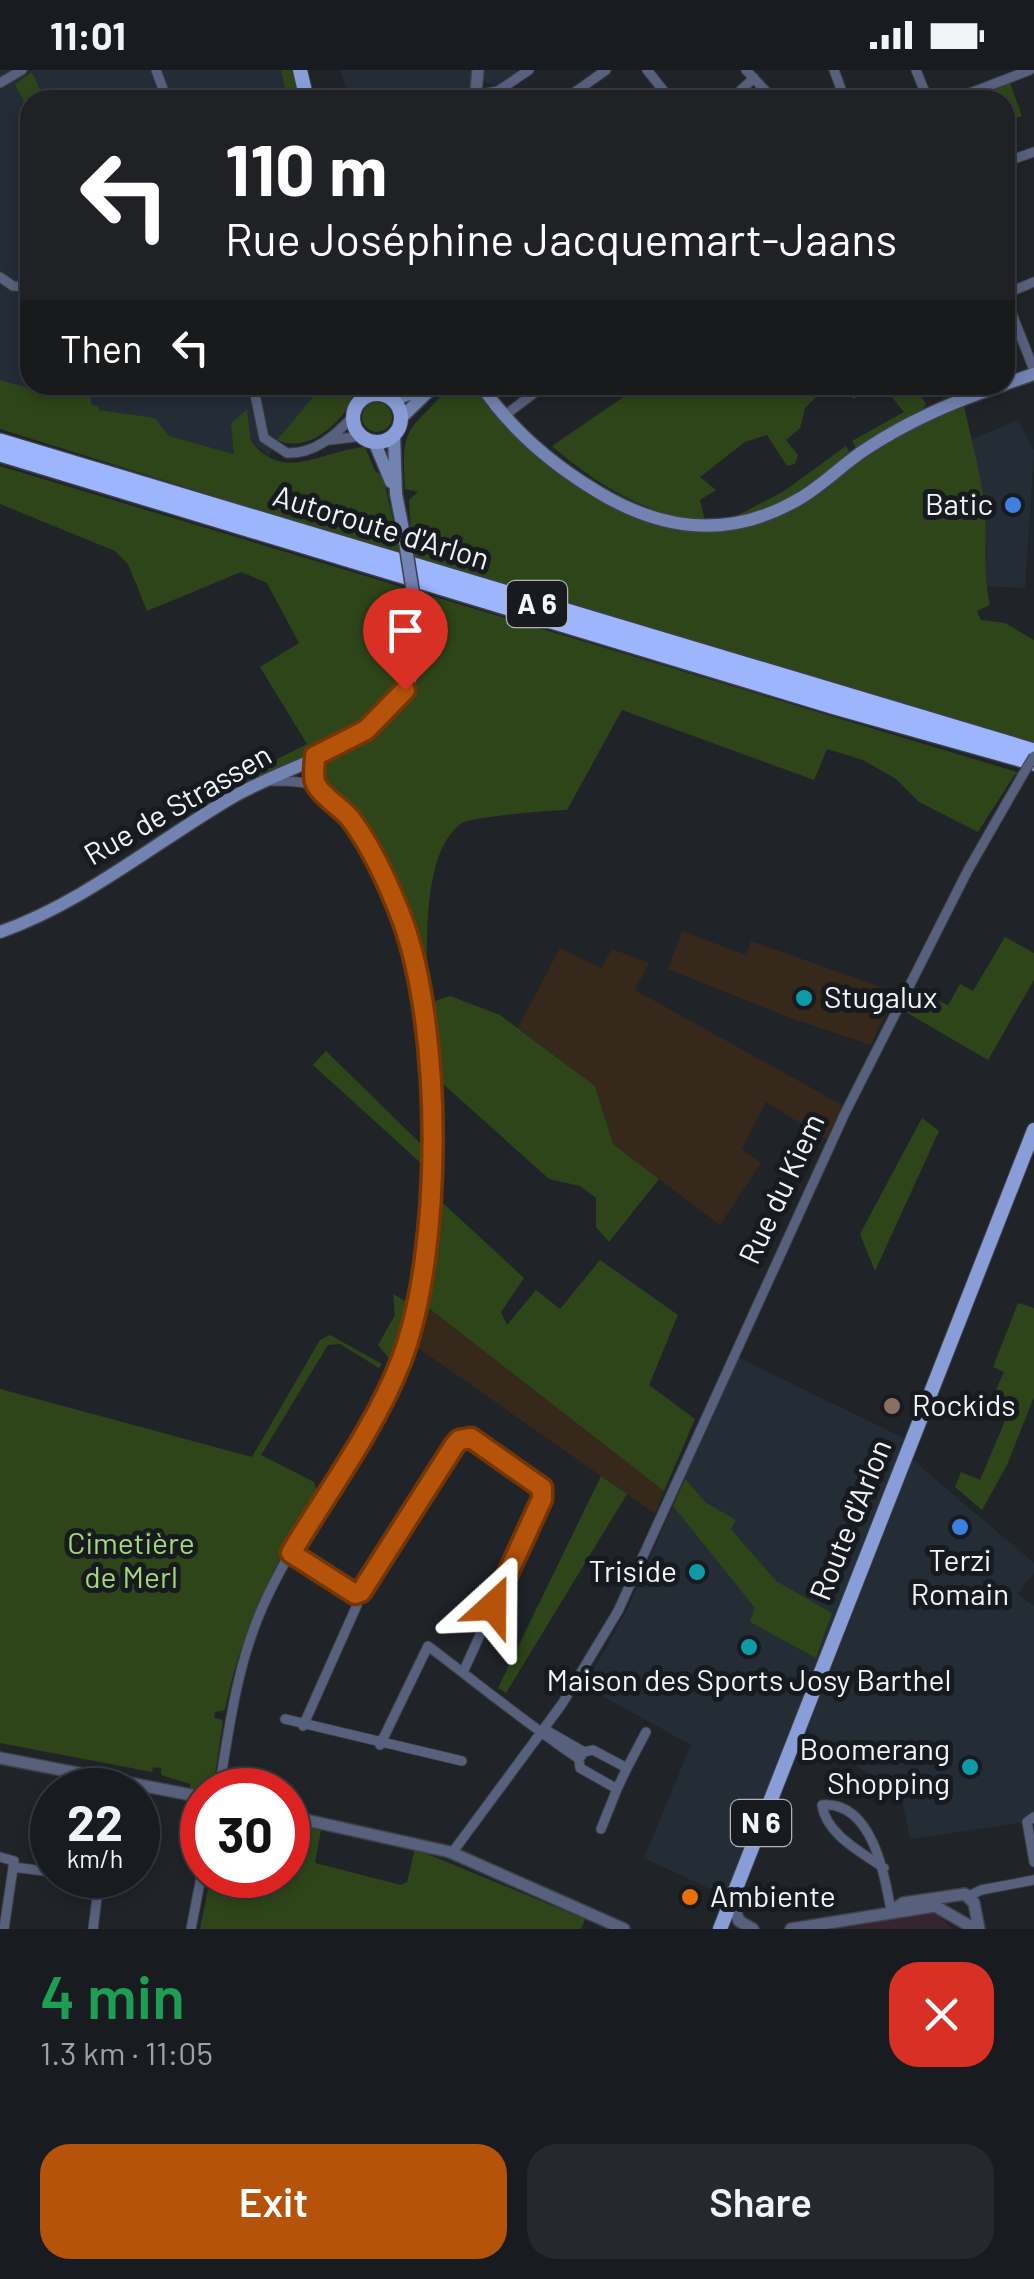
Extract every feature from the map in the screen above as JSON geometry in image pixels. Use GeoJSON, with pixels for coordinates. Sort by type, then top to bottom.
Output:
{"type":"FeatureCollection","features":[{"type":"Feature","properties":{"kind":"highway","name":"Autoroute d'Arlon"},"geometry":{"type":"LineString","coordinates":[[0,441],[1034,757]]}},
{"type":"Feature","properties":{"kind":"highway","name":"Autoroute d'Arlon"},"geometry":{"type":"LineString","coordinates":[[0,454],[835,708],[1034,757]]}},
{"type":"Feature","properties":{"kind":"main road"},"geometry":{"type":"LineString","coordinates":[[362,395],[354,415],[368,438],[394,435],[401,418],[424,395]]}},
{"type":"Feature","properties":{"kind":"main road"},"geometry":{"type":"LineString","coordinates":[[385,395],[401,418]]}},
{"type":"Feature","properties":{"kind":"main road"},"geometry":{"type":"LineString","coordinates":[[489,395],[504,416],[563,468],[619,505],[666,523],[713,527],[773,512],[923,415],[966,395]]}},
{"type":"Feature","properties":{"kind":"main road","name":"Rue de Strassen"},"geometry":{"type":"LineString","coordinates":[[0,932],[52,908],[265,780],[366,730],[396,704],[416,662],[418,625],[396,494],[394,435]]}},
{"type":"Feature","properties":{"kind":"main road","name":"Rue de Strassen"},"geometry":{"type":"LineString","coordinates":[[368,438],[396,494]]}},
{"type":"Feature","properties":{"kind":"main road","name":"Route d'Arlon"},"geometry":{"type":"LineString","coordinates":[[720,1929],[1034,1130]]}},
{"type":"Feature","properties":{"kind":"street"},"geometry":{"type":"LineString","coordinates":[[0,83],[22,70]]}},
{"type":"Feature","properties":{"kind":"street"},"geometry":{"type":"LineString","coordinates":[[498,90],[529,70]]}},
{"type":"Feature","properties":{"kind":"street"},"geometry":{"type":"LineString","coordinates":[[579,90],[606,70]]}},
{"type":"Feature","properties":{"kind":"street"},"geometry":{"type":"LineString","coordinates":[[647,70],[662,90]]}},
{"type":"Feature","properties":{"kind":"street"},"geometry":{"type":"LineString","coordinates":[[975,90],[1030,70]]}},
{"type":"Feature","properties":{"kind":"street"},"geometry":{"type":"LineString","coordinates":[[1015,322],[1034,372]]}},
{"type":"Feature","properties":{"kind":"street"},"geometry":{"type":"LineString","coordinates":[[255,395],[262,430],[270,445],[296,454],[328,441],[368,438]]}},
{"type":"Feature","properties":{"kind":"street"},"geometry":{"type":"LineString","coordinates":[[504,416],[532,395]]}},
{"type":"Feature","properties":{"kind":"street"},"geometry":{"type":"LineString","coordinates":[[328,441],[354,415]]}},
{"type":"Feature","properties":{"kind":"street"},"geometry":{"type":"LineString","coordinates":[[315,756],[316,786]]}},
{"type":"Feature","properties":{"kind":"street","name":"Rue du Kiem"},"geometry":{"type":"LineString","coordinates":[[452,1853],[595,1652],[643,1560],[712,1399],[846,1113],[968,870],[1034,757]]}},
{"type":"Feature","properties":{"kind":"street"},"geometry":{"type":"LineString","coordinates":[[223,1768],[249,1643],[291,1553],[392,1380],[414,1322],[424,1268],[431,1083],[424,994],[401,917],[350,818],[316,786],[265,780]]}},
{"type":"Feature","properties":{"kind":"street"},"geometry":{"type":"LineString","coordinates":[[355,1594],[368,1588],[454,1446],[464,1438],[477,1441],[536,1482],[542,1499],[465,1668]]}},
{"type":"Feature","properties":{"kind":"street"},"geometry":{"type":"LineString","coordinates":[[291,1553],[355,1594],[357,1606],[304,1726]]}},
{"type":"Feature","properties":{"kind":"street"},"geometry":{"type":"LineString","coordinates":[[380,1745],[428,1646],[465,1668],[581,1755]]}},
{"type":"Feature","properties":{"kind":"street"},"geometry":{"type":"LineString","coordinates":[[285,1719],[380,1745],[462,1760]]}},
{"type":"Feature","properties":{"kind":"street"},"geometry":{"type":"LineString","coordinates":[[601,1829],[646,1732]]}},
{"type":"Feature","properties":{"kind":"street"},"geometry":{"type":"LineString","coordinates":[[581,1755],[593,1750],[627,1768]]}},
{"type":"Feature","properties":{"kind":"street"},"geometry":{"type":"LineString","coordinates":[[581,1755],[580,1768],[617,1789]]}},
{"type":"Feature","properties":{"kind":"street"},"geometry":{"type":"LineString","coordinates":[[0,1758],[41,1768]]}},
{"type":"Feature","properties":{"kind":"street"},"geometry":{"type":"LineString","coordinates":[[884,1868],[836,1832],[824,1817],[822,1805],[832,1804],[857,1822],[877,1850],[884,1868],[891,1911]]}},
{"type":"Feature","properties":{"kind":"street"},"geometry":{"type":"LineString","coordinates":[[1034,1817],[1027,1822],[1034,1862]]}},
{"type":"Feature","properties":{"kind":"street"},"geometry":{"type":"LineString","coordinates":[[310,1821],[452,1853],[624,1929]]}},
{"type":"Feature","properties":{"kind":"street"},"geometry":{"type":"LineString","coordinates":[[0,1856],[11,1858],[13,1867],[4,1895],[4,1929]]}},
{"type":"Feature","properties":{"kind":"street"},"geometry":{"type":"LineString","coordinates":[[13,1867],[30,1869]]}},
{"type":"Feature","properties":{"kind":"street"},"geometry":{"type":"LineString","coordinates":[[969,1908],[988,1888],[1034,1880]]}},
{"type":"Feature","properties":{"kind":"street"},"geometry":{"type":"LineString","coordinates":[[93,1929],[97,1898]]}},
{"type":"Feature","properties":{"kind":"street"},"geometry":{"type":"LineString","coordinates":[[191,1929],[197,1898]]}},
{"type":"Feature","properties":{"kind":"street"},"geometry":{"type":"LineString","coordinates":[[732,1900],[739,1921],[753,1929]]}},
{"type":"Feature","properties":{"kind":"street"},"geometry":{"type":"LineString","coordinates":[[950,1904],[969,1908]]}},
{"type":"Feature","properties":{"kind":"street"},"geometry":{"type":"LineString","coordinates":[[791,1929],[950,1904],[969,1908]]}},
{"type":"Feature","properties":{"kind":"street"},"geometry":{"type":"LineString","coordinates":[[969,1908],[977,1929]]}},
{"type":"Feature","properties":{"kind":"shaded area"},"geometry":{"type":"Polygon","coordinates":[[[0,70],[281,70],[285,90],[20,90],[20,385],[0,380],[0,70]]]}},
{"type":"Feature","properties":{"kind":"shaded area"},"geometry":{"type":"Polygon","coordinates":[[[340,70],[520,70],[496,86],[486,82],[479,72],[476,90],[346,90],[340,70]]]}},
{"type":"Feature","properties":{"kind":"shaded area"},"geometry":{"type":"Polygon","coordinates":[[[56,395],[315,395],[277,440],[269,456],[251,441],[247,411],[231,424],[235,454],[168,436],[155,418],[98,410],[91,405],[91,397],[56,395]]]}},
{"type":"Feature","properties":{"kind":"shaded area"},"geometry":{"type":"Polygon","coordinates":[[[1018,420],[1034,450],[1025,588],[985,586],[982,572],[987,553],[971,440],[1018,420]]]}},
{"type":"Feature","properties":{"kind":"shaded area"},"geometry":{"type":"Polygon","coordinates":[[[682,931],[746,955],[751,941],[895,992],[871,1045],[668,969],[682,931]]]}},
{"type":"Feature","properties":{"kind":"shaded area"},"geometry":{"type":"Polygon","coordinates":[[[560,948],[601,968],[612,949],[649,963],[635,990],[842,1105],[827,1140],[766,1102],[742,1149],[761,1163],[720,1225],[613,1144],[595,1086],[518,1028],[560,948]]]}},
{"type":"Feature","properties":{"kind":"shaded area"},"geometry":{"type":"Polygon","coordinates":[[[426,1306],[664,1491],[655,1514],[414,1345],[426,1306]]]}},
{"type":"Feature","properties":{"kind":"shaded area"},"geometry":{"type":"Polygon","coordinates":[[[738,1357],[905,1439],[725,1896],[644,1858],[691,1745],[584,1686],[627,1610],[738,1357]]]}},
{"type":"Feature","properties":{"kind":"shaded area"},"geometry":{"type":"Polygon","coordinates":[[[913,1460],[1034,1563],[1034,1573],[1018,1594],[1034,1606],[1034,1817],[1027,1822],[910,1839],[902,1799],[807,1730],[913,1460]]]}},
{"type":"Feature","properties":{"kind":"shaded area"},"geometry":{"type":"Polygon","coordinates":[[[934,1912],[953,1929],[841,1929],[914,1915],[934,1912]]]}},
{"type":"Feature","properties":{"kind":"green space"},"geometry":{"type":"Polygon","coordinates":[[[281,70],[296,70],[301,90],[285,90],[281,70]]]}},
{"type":"Feature","properties":{"kind":"green space"},"geometry":{"type":"Polygon","coordinates":[[[32,72],[40,90],[20,90],[20,94],[15,84],[32,72]]]}},
{"type":"Feature","properties":{"kind":"green space"},"geometry":{"type":"Polygon","coordinates":[[[1010,83],[1013,90],[992,90],[1010,83]]]}},
{"type":"Feature","properties":{"kind":"green space"},"geometry":{"type":"Polygon","coordinates":[[[1015,97],[1022,116],[1015,118],[1015,97]]]}},
{"type":"Feature","properties":{"kind":"green space"},"geometry":{"type":"Polygon","coordinates":[[[0,380],[20,385],[20,395],[91,397],[91,405],[99,410],[155,418],[169,436],[234,454],[231,424],[247,409],[251,441],[277,460],[304,461],[365,447],[375,471],[383,476],[396,533],[411,535],[409,500],[418,492],[405,489],[404,466],[411,429],[441,395],[485,395],[561,469],[618,509],[651,521],[689,528],[735,529],[963,401],[985,516],[990,605],[977,611],[981,620],[1005,623],[1034,640],[1034,742],[416,559],[0,429],[0,380]]]}},
{"type":"Feature","properties":{"kind":"green space"},"geometry":{"type":"Polygon","coordinates":[[[315,395],[355,395],[338,420],[316,438],[290,443],[277,440],[315,395]]]}},
{"type":"Feature","properties":{"kind":"green space"},"geometry":{"type":"Polygon","coordinates":[[[626,395],[818,395],[805,408],[800,428],[786,440],[798,455],[795,464],[787,466],[767,435],[745,442],[700,477],[716,490],[700,500],[705,521],[644,506],[586,473],[552,446],[626,395]]]}},
{"type":"Feature","properties":{"kind":"green space"},"geometry":{"type":"Polygon","coordinates":[[[890,395],[920,395],[926,403],[922,411],[857,449],[852,441],[904,412],[890,395]]]}},
{"type":"Feature","properties":{"kind":"green space"},"geometry":{"type":"Polygon","coordinates":[[[377,402],[388,406],[392,417],[388,428],[377,432],[366,428],[362,417],[366,406],[377,402]]]}},
{"type":"Feature","properties":{"kind":"green space"},"geometry":{"type":"Polygon","coordinates":[[[846,446],[851,454],[810,485],[781,502],[733,518],[784,491],[846,446]]]}},
{"type":"Feature","properties":{"kind":"green space"},"geometry":{"type":"Polygon","coordinates":[[[0,466],[1027,775],[1015,774],[978,832],[919,802],[896,779],[863,760],[827,749],[814,780],[622,710],[567,810],[468,821],[450,835],[440,852],[430,894],[427,976],[382,865],[356,822],[324,786],[319,774],[324,764],[377,727],[397,707],[413,681],[423,648],[423,605],[408,601],[414,647],[407,676],[392,701],[342,741],[227,793],[217,781],[236,780],[307,744],[260,667],[299,643],[267,583],[241,572],[147,611],[128,564],[115,551],[0,504],[0,466]]]}},
{"type":"Feature","properties":{"kind":"green space"},"geometry":{"type":"Polygon","coordinates":[[[1005,937],[1034,953],[1034,980],[988,1060],[904,1011],[914,991],[948,1005],[960,984],[973,991],[1005,937]]]}},
{"type":"Feature","properties":{"kind":"green space"},"geometry":{"type":"Polygon","coordinates":[[[450,996],[500,1015],[595,1086],[613,1144],[659,1179],[609,1242],[596,1227],[596,1198],[580,1186],[549,1179],[441,1082],[435,1062],[432,1002],[450,996]]]}},
{"type":"Feature","properties":{"kind":"green space"},"geometry":{"type":"Polygon","coordinates":[[[326,1051],[423,1146],[423,1165],[313,1065],[326,1051]]]}},
{"type":"Feature","properties":{"kind":"green space"},"geometry":{"type":"Polygon","coordinates":[[[922,1118],[939,1131],[875,1271],[860,1234],[922,1118]]]}},
{"type":"Feature","properties":{"kind":"green space"},"geometry":{"type":"Polygon","coordinates":[[[433,1202],[444,1204],[524,1278],[501,1312],[507,1325],[536,1290],[560,1309],[600,1260],[678,1315],[649,1385],[695,1419],[664,1491],[426,1306],[433,1202]]]}},
{"type":"Feature","properties":{"kind":"green space"},"geometry":{"type":"Polygon","coordinates":[[[393,1294],[412,1305],[391,1361],[378,1345],[395,1315],[393,1294]]]}},
{"type":"Feature","properties":{"kind":"green space"},"geometry":{"type":"Polygon","coordinates":[[[1018,1303],[1034,1308],[1034,1397],[1007,1465],[982,1510],[955,1487],[961,1472],[980,1480],[1009,1411],[990,1403],[1004,1372],[993,1367],[1018,1303]]]}},
{"type":"Feature","properties":{"kind":"green space","name":"Cimetière de Merl"},"geometry":{"type":"Polygon","coordinates":[[[330,1335],[382,1364],[379,1368],[340,1344],[328,1345],[261,1455],[314,1482],[317,1491],[262,1597],[240,1652],[225,1710],[215,1712],[214,1718],[223,1720],[216,1768],[180,1768],[180,1781],[161,1775],[161,1768],[131,1768],[0,1743],[0,1389],[252,1457],[320,1340],[330,1335]]]}},
{"type":"Feature","properties":{"kind":"green space"},"geometry":{"type":"Polygon","coordinates":[[[601,1476],[627,1494],[506,1693],[498,1688],[601,1476]]]}},
{"type":"Feature","properties":{"kind":"green space"},"geometry":{"type":"Polygon","coordinates":[[[685,1479],[705,1502],[736,1520],[731,1529],[776,1581],[832,1613],[816,1658],[750,1622],[755,1608],[673,1506],[685,1479]]]}},
{"type":"Feature","properties":{"kind":"green space"},"geometry":{"type":"Polygon","coordinates":[[[310,1828],[321,1830],[315,1863],[401,1885],[407,1882],[415,1849],[585,1919],[581,1929],[200,1929],[206,1898],[310,1898],[310,1828]]]}},
{"type":"Feature","properties":{"kind":"place","name":"Batic"},"geometry":{"type":"Point","coordinates":[1013,505]}},
{"type":"Feature","properties":{"kind":"place","name":"Stugalux"},"geometry":{"type":"Point","coordinates":[804,998]}},
{"type":"Feature","properties":{"kind":"place","name":"Rockids"},"geometry":{"type":"Point","coordinates":[892,1406]}},
{"type":"Feature","properties":{"kind":"place","name":"Terzi Romain"},"geometry":{"type":"Point","coordinates":[960,1527]}},
{"type":"Feature","properties":{"kind":"place","name":"Triside"},"geometry":{"type":"Point","coordinates":[697,1572]}},
{"type":"Feature","properties":{"kind":"place","name":"Maison des Sports Josy Barthel"},"geometry":{"type":"Point","coordinates":[749,1647]}},
{"type":"Feature","properties":{"kind":"place","name":"Boomerang Shopping"},"geometry":{"type":"Point","coordinates":[970,1767]}},
{"type":"Feature","properties":{"kind":"place","name":"Ambiente"},"geometry":{"type":"Point","coordinates":[690,1897]}},
{"type":"Feature","properties":{"kind":"route"},"geometry":{"type":"LineString","coordinates":[[405,690],[396,704],[366,730],[315,756],[314,773],[316,786],[350,818],[375,860],[401,917],[424,991],[431,1116],[420,1300],[392,1380],[291,1553],[355,1594],[368,1588],[454,1446],[459,1440],[471,1438],[542,1488],[542,1499],[493,1606]]}}]}
